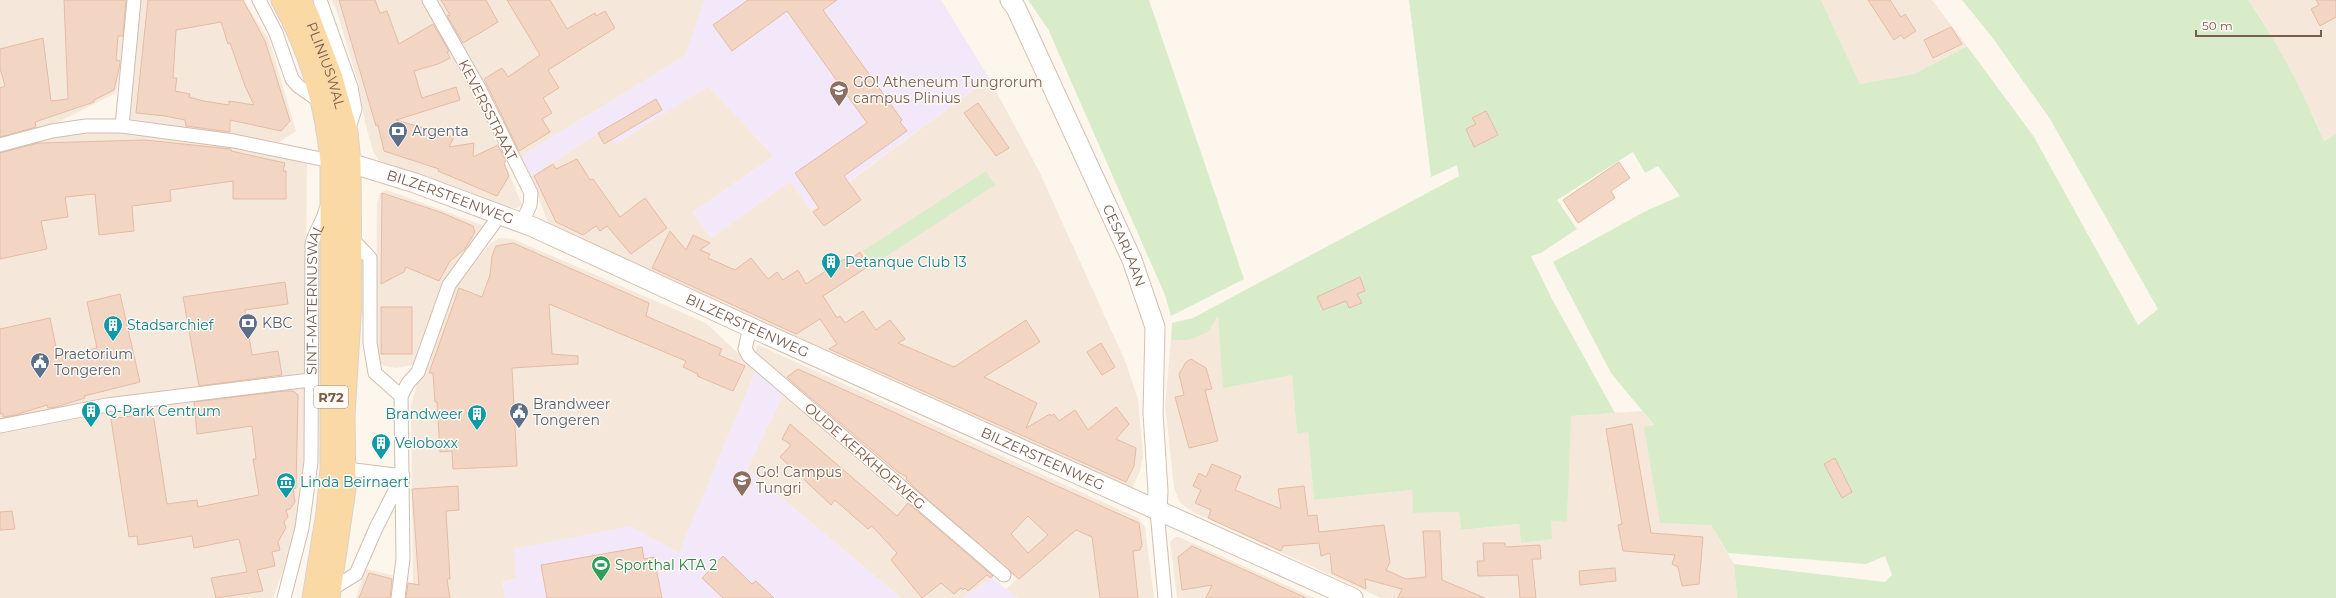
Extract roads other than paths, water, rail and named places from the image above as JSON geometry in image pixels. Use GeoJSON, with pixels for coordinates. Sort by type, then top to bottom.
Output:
{"type":"FeatureCollection","features":[{"type":"Feature","properties":{"kind":"main road","name":"PLINIUSWAL"},"geometry":{"type":"LineString","coordinates":[[282,0],[293,21],[321,102],[328,132],[340,162]]}},
{"type":"Feature","properties":{"kind":"main road","name":"PLINIUSWAL"},"geometry":{"type":"LineString","coordinates":[[300,0],[308,15],[332,78],[347,132],[340,162]]}},
{"type":"Feature","properties":{"kind":"main road","name":"CESARLAAN"},"geometry":{"type":"LineString","coordinates":[[1010,0],[1016,8],[1132,260],[1155,327],[1153,413],[1158,491],[1157,511]]}},
{"type":"Feature","properties":{"kind":"main road","name":"BILZERSTEENWEG"},"geometry":{"type":"LineString","coordinates":[[340,162],[415,183],[522,223],[1157,511],[1353,598]]}},
{"type":"Feature","properties":{"kind":"main road","name":"SINT-MATERNUSWAL"},"geometry":{"type":"LineString","coordinates":[[338,468],[332,194],[340,162]]}},
{"type":"Feature","properties":{"kind":"main road","name":"SINT-MATERNUSWAL"},"geometry":{"type":"LineString","coordinates":[[324,595],[326,520],[338,468],[351,238],[340,162]]}},
{"type":"Feature","properties":{"kind":"street"},"geometry":{"type":"LineString","coordinates":[[122,126],[134,0]]}},
{"type":"Feature","properties":{"kind":"street","name":"PLINIUSWAL"},"geometry":{"type":"LineString","coordinates":[[259,0],[276,33],[292,79],[298,86],[321,102]]}},
{"type":"Feature","properties":{"kind":"street","name":"PLINIUSWAL"},"geometry":{"type":"LineString","coordinates":[[320,0],[351,87],[355,109],[347,132]]}},
{"type":"Feature","properties":{"kind":"street","name":"KEVERSSTRAAT"},"geometry":{"type":"LineString","coordinates":[[430,0],[479,88],[531,193],[530,205],[522,223]]}},
{"type":"Feature","properties":{"kind":"street"},"geometry":{"type":"LineString","coordinates":[[0,144],[52,130],[86,126],[122,126],[234,141],[340,162]]}},
{"type":"Feature","properties":{"kind":"street","name":"SINT-MATERNUSWAL"},"geometry":{"type":"LineString","coordinates":[[284,598],[302,528],[311,462],[310,380],[312,244],[315,232],[324,220],[332,194]]}},
{"type":"Feature","properties":{"kind":"street"},"geometry":{"type":"LineString","coordinates":[[398,598],[403,559],[401,396],[408,383],[418,372],[449,285],[500,215]]}},
{"type":"Feature","properties":{"kind":"street","name":"SINT-MATERNUSWAL"},"geometry":{"type":"LineString","coordinates":[[351,238],[370,258],[370,343],[376,373],[401,396]]}},
{"type":"Feature","properties":{"kind":"street","name":"OUDE KERKHOFWEG"},"geometry":{"type":"LineString","coordinates":[[750,327],[745,349],[749,356],[1004,575]]}},
{"type":"Feature","properties":{"kind":"street"},"geometry":{"type":"LineString","coordinates":[[0,426],[107,405],[310,380]]}},
{"type":"Feature","properties":{"kind":"street"},"geometry":{"type":"LineString","coordinates":[[338,468],[403,476]]}},
{"type":"Feature","properties":{"kind":"street","name":"SINT-MATERNUSWAL"},"geometry":{"type":"LineString","coordinates":[[324,595],[356,574],[376,528],[403,476]]}},
{"type":"Feature","properties":{"kind":"street"},"geometry":{"type":"LineString","coordinates":[[1157,511],[1165,598]]}},
{"type":"Feature","properties":{"kind":"place","name":"GO! Atheneum Tungrorum campus Plinius"},"geometry":{"type":"Point","coordinates":[839,107]}},
{"type":"Feature","properties":{"kind":"place","name":"Argenta"},"geometry":{"type":"Point","coordinates":[398,148]}},
{"type":"Feature","properties":{"kind":"place","name":"Petanque Club 13"},"geometry":{"type":"Point","coordinates":[831,279]}},
{"type":"Feature","properties":{"kind":"place","name":"KBC"},"geometry":{"type":"Point","coordinates":[248,340]}},
{"type":"Feature","properties":{"kind":"place","name":"Stadsarchief"},"geometry":{"type":"Point","coordinates":[113,342]}},
{"type":"Feature","properties":{"kind":"place","name":"Praetorium Tongeren"},"geometry":{"type":"Point","coordinates":[40,379]}},
{"type":"Feature","properties":{"kind":"place","name":"Q-Park Centrum"},"geometry":{"type":"Point","coordinates":[91,428]}},
{"type":"Feature","properties":{"kind":"place","name":"Brandweer Tongeren"},"geometry":{"type":"Point","coordinates":[519,429]}},
{"type":"Feature","properties":{"kind":"place","name":"Brandweer"},"geometry":{"type":"Point","coordinates":[477,431]}},
{"type":"Feature","properties":{"kind":"place","name":"Veloboxx"},"geometry":{"type":"Point","coordinates":[381,460]}},
{"type":"Feature","properties":{"kind":"place","name":"Go! Campus Tungri"},"geometry":{"type":"Point","coordinates":[742,497]}},
{"type":"Feature","properties":{"kind":"place","name":"Linda Beirnaert"},"geometry":{"type":"Point","coordinates":[286,499]}},
{"type":"Feature","properties":{"kind":"place","name":"Sporthal KTA 2"},"geometry":{"type":"Point","coordinates":[601,582]}}]}
